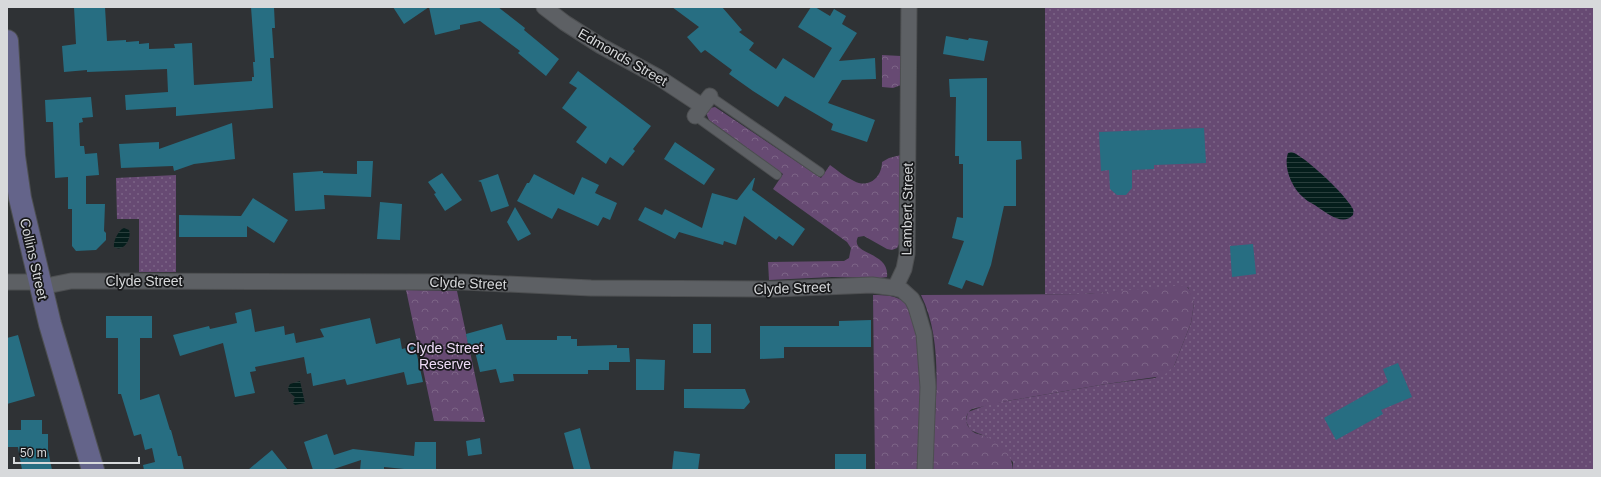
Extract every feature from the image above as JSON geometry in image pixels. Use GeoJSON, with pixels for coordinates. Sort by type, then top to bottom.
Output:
{"type":"FeatureCollection","features":[{"type":"Feature","properties":{"kind":"street","name":"Edmonds Street"},"geometry":{"type":"LineString","coordinates":[[544,7],[565,23],[601,46],[658,77],[702,106]]}},
{"type":"Feature","properties":{"kind":"street","name":"Lambert Street"},"geometry":{"type":"LineString","coordinates":[[895,288],[904,269],[907,254],[909,7]]}},
{"type":"Feature","properties":{"kind":"street","name":"Collins Street"},"geometry":{"type":"LineString","coordinates":[[7,42],[18,184],[40,284],[93,470]]}},
{"type":"Feature","properties":{"kind":"street","name":"Clyde Street"},"geometry":{"type":"LineString","coordinates":[[7,282],[40,284],[71,281],[464,282],[598,288],[761,289],[859,285],[895,288]]}},
{"type":"Feature","properties":{"kind":"street"},"geometry":{"type":"LineString","coordinates":[[895,288],[902,290],[912,299],[924,334],[928,376],[926,470]]}},
{"type":"Feature","properties":{"kind":"lane","name":"Edmonds Street"},"geometry":{"type":"LineString","coordinates":[[702,106],[820,172]]}},
{"type":"Feature","properties":{"kind":"lane","name":"Edmonds Street"},"geometry":{"type":"LineString","coordinates":[[702,106],[777,175]]}},
{"type":"Feature","properties":{"kind":"green space"},"geometry":{"type":"Polygon","coordinates":[[[1045,7],[1594,7],[1594,470],[1013,470],[1013,462],[985,436],[970,430],[966,421],[968,412],[989,404],[1106,384],[1155,378],[1174,366],[1191,323],[1194,303],[1188,287],[1084,294],[1045,294],[1045,7]]]}},
{"type":"Feature","properties":{"kind":"green space"},"geometry":{"type":"Polygon","coordinates":[[[882,55],[901,56],[901,85],[893,88],[882,87],[882,55]]]}},
{"type":"Feature","properties":{"kind":"green space"},"geometry":{"type":"Polygon","coordinates":[[[715,107],[821,178],[830,165],[854,181],[865,184],[877,177],[880,172],[882,162],[889,158],[901,155],[899,244],[897,248],[892,250],[887,249],[864,236],[858,237],[857,243],[864,251],[882,262],[886,269],[887,277],[832,277],[769,280],[768,262],[844,261],[849,258],[851,248],[847,242],[773,189],[783,174],[709,120],[706,113],[710,108],[715,107]]]}},
{"type":"Feature","properties":{"kind":"green space"},"geometry":{"type":"Polygon","coordinates":[[[176,175],[176,272],[139,272],[139,219],[117,219],[116,178],[176,175]]]}},
{"type":"Feature","properties":{"kind":"green space"},"geometry":{"type":"Polygon","coordinates":[[[1186,285],[1192,294],[1194,303],[1191,323],[1174,366],[1163,376],[1007,401],[972,409],[968,413],[966,419],[969,428],[1000,445],[1008,454],[1013,470],[931,470],[936,404],[936,358],[934,336],[929,315],[921,295],[1084,294],[1186,285]]]}},
{"type":"Feature","properties":{"kind":"green space","name":"Clyde Street Reserve"},"geometry":{"type":"Polygon","coordinates":[[[406,290],[457,291],[485,422],[434,421],[406,290]]]}},
{"type":"Feature","properties":{"kind":"green space"},"geometry":{"type":"Polygon","coordinates":[[[873,295],[886,295],[902,300],[912,316],[917,335],[920,383],[918,470],[875,470],[873,295]]]}},
{"type":"Feature","properties":{"kind":"shaded area"},"geometry":{"type":"Polygon","coordinates":[[[1291,152],[1315,168],[1343,195],[1353,209],[1353,215],[1345,219],[1336,218],[1307,201],[1300,194],[1292,183],[1288,171],[1287,159],[1288,153],[1291,152]]]}},
{"type":"Feature","properties":{"kind":"shaded area"},"geometry":{"type":"Polygon","coordinates":[[[124,228],[129,230],[130,233],[126,244],[121,248],[114,247],[116,236],[124,228]]]}},
{"type":"Feature","properties":{"kind":"shaded area"},"geometry":{"type":"Polygon","coordinates":[[[300,381],[305,403],[295,405],[293,403],[295,397],[289,392],[288,388],[290,384],[300,381]]]}},
{"type":"Feature","properties":{"kind":"building"},"geometry":{"type":"Polygon","coordinates":[[[74,7],[105,7],[107,41],[139,41],[139,44],[149,43],[149,49],[175,48],[174,44],[192,43],[194,85],[252,81],[252,77],[254,77],[253,62],[255,62],[251,7],[274,7],[275,28],[272,28],[274,58],[270,58],[273,108],[176,116],[176,107],[126,110],[125,95],[168,92],[167,69],[87,72],[87,70],[64,72],[62,46],[76,44],[74,7]]]}},
{"type":"Feature","properties":{"kind":"building"},"geometry":{"type":"Polygon","coordinates":[[[393,7],[429,7],[404,24],[393,7]]]}},
{"type":"Feature","properties":{"kind":"building"},"geometry":{"type":"Polygon","coordinates":[[[429,7],[498,7],[525,28],[524,30],[559,59],[546,76],[518,53],[520,51],[480,21],[460,25],[460,29],[435,35],[429,7]]]}},
{"type":"Feature","properties":{"kind":"building"},"geometry":{"type":"Polygon","coordinates":[[[672,7],[722,7],[742,30],[739,32],[754,43],[749,50],[776,69],[783,58],[814,78],[832,48],[798,27],[811,7],[815,7],[830,16],[834,9],[846,16],[842,24],[857,33],[839,61],[875,58],[876,79],[842,80],[828,103],[875,120],[867,142],[831,130],[833,124],[785,96],[778,107],[753,91],[729,74],[732,70],[705,50],[701,53],[687,37],[699,27],[672,7]]]}},
{"type":"Feature","properties":{"kind":"building"},"geometry":{"type":"Polygon","coordinates":[[[946,36],[968,40],[969,38],[988,41],[984,61],[943,54],[946,36]]]}},
{"type":"Feature","properties":{"kind":"building"},"geometry":{"type":"Polygon","coordinates":[[[578,71],[651,126],[633,149],[635,151],[623,166],[610,157],[606,164],[576,142],[587,127],[562,108],[577,88],[569,83],[578,71]]]}},
{"type":"Feature","properties":{"kind":"building"},"geometry":{"type":"Polygon","coordinates":[[[987,78],[987,141],[1021,141],[1022,159],[1016,160],[1016,206],[1004,206],[991,265],[983,286],[966,280],[962,289],[948,284],[964,241],[952,238],[957,217],[963,218],[963,164],[959,164],[959,156],[955,156],[956,97],[950,97],[949,79],[987,78]]]}},
{"type":"Feature","properties":{"kind":"building"},"geometry":{"type":"Polygon","coordinates":[[[91,97],[93,117],[82,118],[83,122],[79,123],[80,146],[84,146],[85,154],[97,153],[99,175],[86,176],[86,204],[105,204],[104,231],[106,233],[106,240],[96,250],[76,251],[72,246],[72,209],[68,209],[68,177],[55,178],[53,122],[46,122],[45,100],[91,97]]]}},
{"type":"Feature","properties":{"kind":"building"},"geometry":{"type":"Polygon","coordinates":[[[232,123],[235,159],[194,164],[174,171],[173,166],[121,168],[119,144],[159,142],[159,149],[232,123]]]}},
{"type":"Feature","properties":{"kind":"building"},"geometry":{"type":"Polygon","coordinates":[[[1204,128],[1206,163],[1154,165],[1154,169],[1132,170],[1132,188],[1126,195],[1117,195],[1110,189],[1109,170],[1101,171],[1099,132],[1204,128]]]}},
{"type":"Feature","properties":{"kind":"building"},"geometry":{"type":"Polygon","coordinates":[[[675,142],[715,169],[704,185],[664,159],[675,142]]]}},
{"type":"Feature","properties":{"kind":"building"},"geometry":{"type":"Polygon","coordinates":[[[357,161],[373,161],[371,197],[324,195],[325,209],[295,211],[293,173],[323,171],[323,173],[357,174],[357,161]]]}},
{"type":"Feature","properties":{"kind":"building"},"geometry":{"type":"Polygon","coordinates":[[[442,173],[462,200],[445,211],[434,194],[436,193],[428,182],[442,173]]]}},
{"type":"Feature","properties":{"kind":"building"},"geometry":{"type":"Polygon","coordinates":[[[498,174],[509,206],[491,212],[481,182],[478,181],[498,174]]]}},
{"type":"Feature","properties":{"kind":"building"},"geometry":{"type":"Polygon","coordinates":[[[534,174],[574,195],[582,177],[599,185],[595,193],[617,203],[610,220],[603,217],[598,226],[558,208],[552,219],[517,201],[534,174]]]}},
{"type":"Feature","properties":{"kind":"building"},"geometry":{"type":"Polygon","coordinates":[[[754,178],[752,190],[805,229],[793,246],[779,236],[776,240],[744,216],[736,245],[724,241],[723,245],[679,232],[675,239],[638,220],[645,207],[662,215],[665,209],[702,228],[712,193],[737,200],[754,178]]]}},
{"type":"Feature","properties":{"kind":"building"},"geometry":{"type":"Polygon","coordinates":[[[253,198],[288,220],[274,243],[247,226],[247,237],[179,237],[179,215],[241,216],[253,198]]]}},
{"type":"Feature","properties":{"kind":"building"},"geometry":{"type":"Polygon","coordinates":[[[380,202],[402,204],[400,240],[377,239],[380,202]]]}},
{"type":"Feature","properties":{"kind":"building"},"geometry":{"type":"Polygon","coordinates":[[[515,207],[531,234],[518,241],[507,222],[515,207]]]}},
{"type":"Feature","properties":{"kind":"building"},"geometry":{"type":"Polygon","coordinates":[[[1253,244],[1256,274],[1232,277],[1230,246],[1253,244]]]}},
{"type":"Feature","properties":{"kind":"building"},"geometry":{"type":"Polygon","coordinates":[[[251,309],[255,332],[284,326],[285,335],[294,333],[296,343],[324,337],[320,329],[370,318],[376,344],[400,338],[402,349],[415,346],[423,382],[407,385],[404,372],[347,385],[345,379],[313,386],[311,373],[307,374],[304,357],[255,367],[256,371],[250,372],[255,393],[235,397],[223,343],[180,356],[173,335],[209,326],[210,329],[237,323],[235,313],[251,309]]]}},
{"type":"Feature","properties":{"kind":"building"},"geometry":{"type":"Polygon","coordinates":[[[106,316],[152,316],[152,338],[140,338],[140,400],[159,394],[178,456],[181,456],[184,470],[144,470],[143,465],[155,462],[152,448],[145,450],[141,434],[134,436],[121,394],[118,394],[118,338],[106,338],[106,316]]]}},
{"type":"Feature","properties":{"kind":"building"},"geometry":{"type":"Polygon","coordinates":[[[871,320],[871,347],[784,347],[784,358],[760,359],[760,326],[839,326],[839,321],[871,320]]]}},
{"type":"Feature","properties":{"kind":"building"},"geometry":{"type":"Polygon","coordinates":[[[502,324],[506,340],[557,340],[557,336],[571,336],[571,339],[577,339],[577,346],[617,345],[617,348],[629,348],[630,362],[609,362],[609,370],[588,370],[588,374],[513,374],[514,381],[500,383],[496,369],[480,372],[474,347],[469,349],[466,334],[502,324]]]}},
{"type":"Feature","properties":{"kind":"building"},"geometry":{"type":"Polygon","coordinates":[[[693,324],[711,324],[711,353],[693,353],[693,324]]]}},
{"type":"Feature","properties":{"kind":"building"},"geometry":{"type":"Polygon","coordinates":[[[18,335],[35,396],[7,404],[7,338],[18,335]]]}},
{"type":"Feature","properties":{"kind":"building"},"geometry":{"type":"Polygon","coordinates":[[[636,359],[665,360],[664,390],[636,390],[636,359]]]}},
{"type":"Feature","properties":{"kind":"building"},"geometry":{"type":"Polygon","coordinates":[[[1398,363],[1412,397],[1381,410],[1383,414],[1336,440],[1324,418],[1388,382],[1383,369],[1398,363]]]}},
{"type":"Feature","properties":{"kind":"building"},"geometry":{"type":"Polygon","coordinates":[[[684,389],[745,389],[750,402],[744,409],[684,408],[684,389]]]}},
{"type":"Feature","properties":{"kind":"building"},"geometry":{"type":"Polygon","coordinates":[[[21,420],[42,420],[42,434],[48,434],[48,450],[52,470],[22,470],[18,447],[7,447],[7,430],[21,430],[21,420]]]}},
{"type":"Feature","properties":{"kind":"building"},"geometry":{"type":"Polygon","coordinates":[[[580,428],[591,470],[574,470],[564,433],[580,428]]]}},
{"type":"Feature","properties":{"kind":"building"},"geometry":{"type":"Polygon","coordinates":[[[327,434],[334,455],[353,449],[414,456],[415,442],[436,442],[436,470],[414,470],[384,467],[384,470],[360,470],[361,460],[331,470],[313,470],[304,442],[327,434]]]}},
{"type":"Feature","properties":{"kind":"building"},"geometry":{"type":"Polygon","coordinates":[[[480,438],[482,454],[468,456],[466,441],[480,438]]]}},
{"type":"Feature","properties":{"kind":"building"},"geometry":{"type":"Polygon","coordinates":[[[272,450],[288,470],[248,470],[272,450]]]}},
{"type":"Feature","properties":{"kind":"building"},"geometry":{"type":"Polygon","coordinates":[[[674,451],[700,454],[698,470],[672,470],[674,451]]]}},
{"type":"Feature","properties":{"kind":"building"},"geometry":{"type":"Polygon","coordinates":[[[835,454],[866,454],[866,470],[835,470],[835,454]]]}}]}
